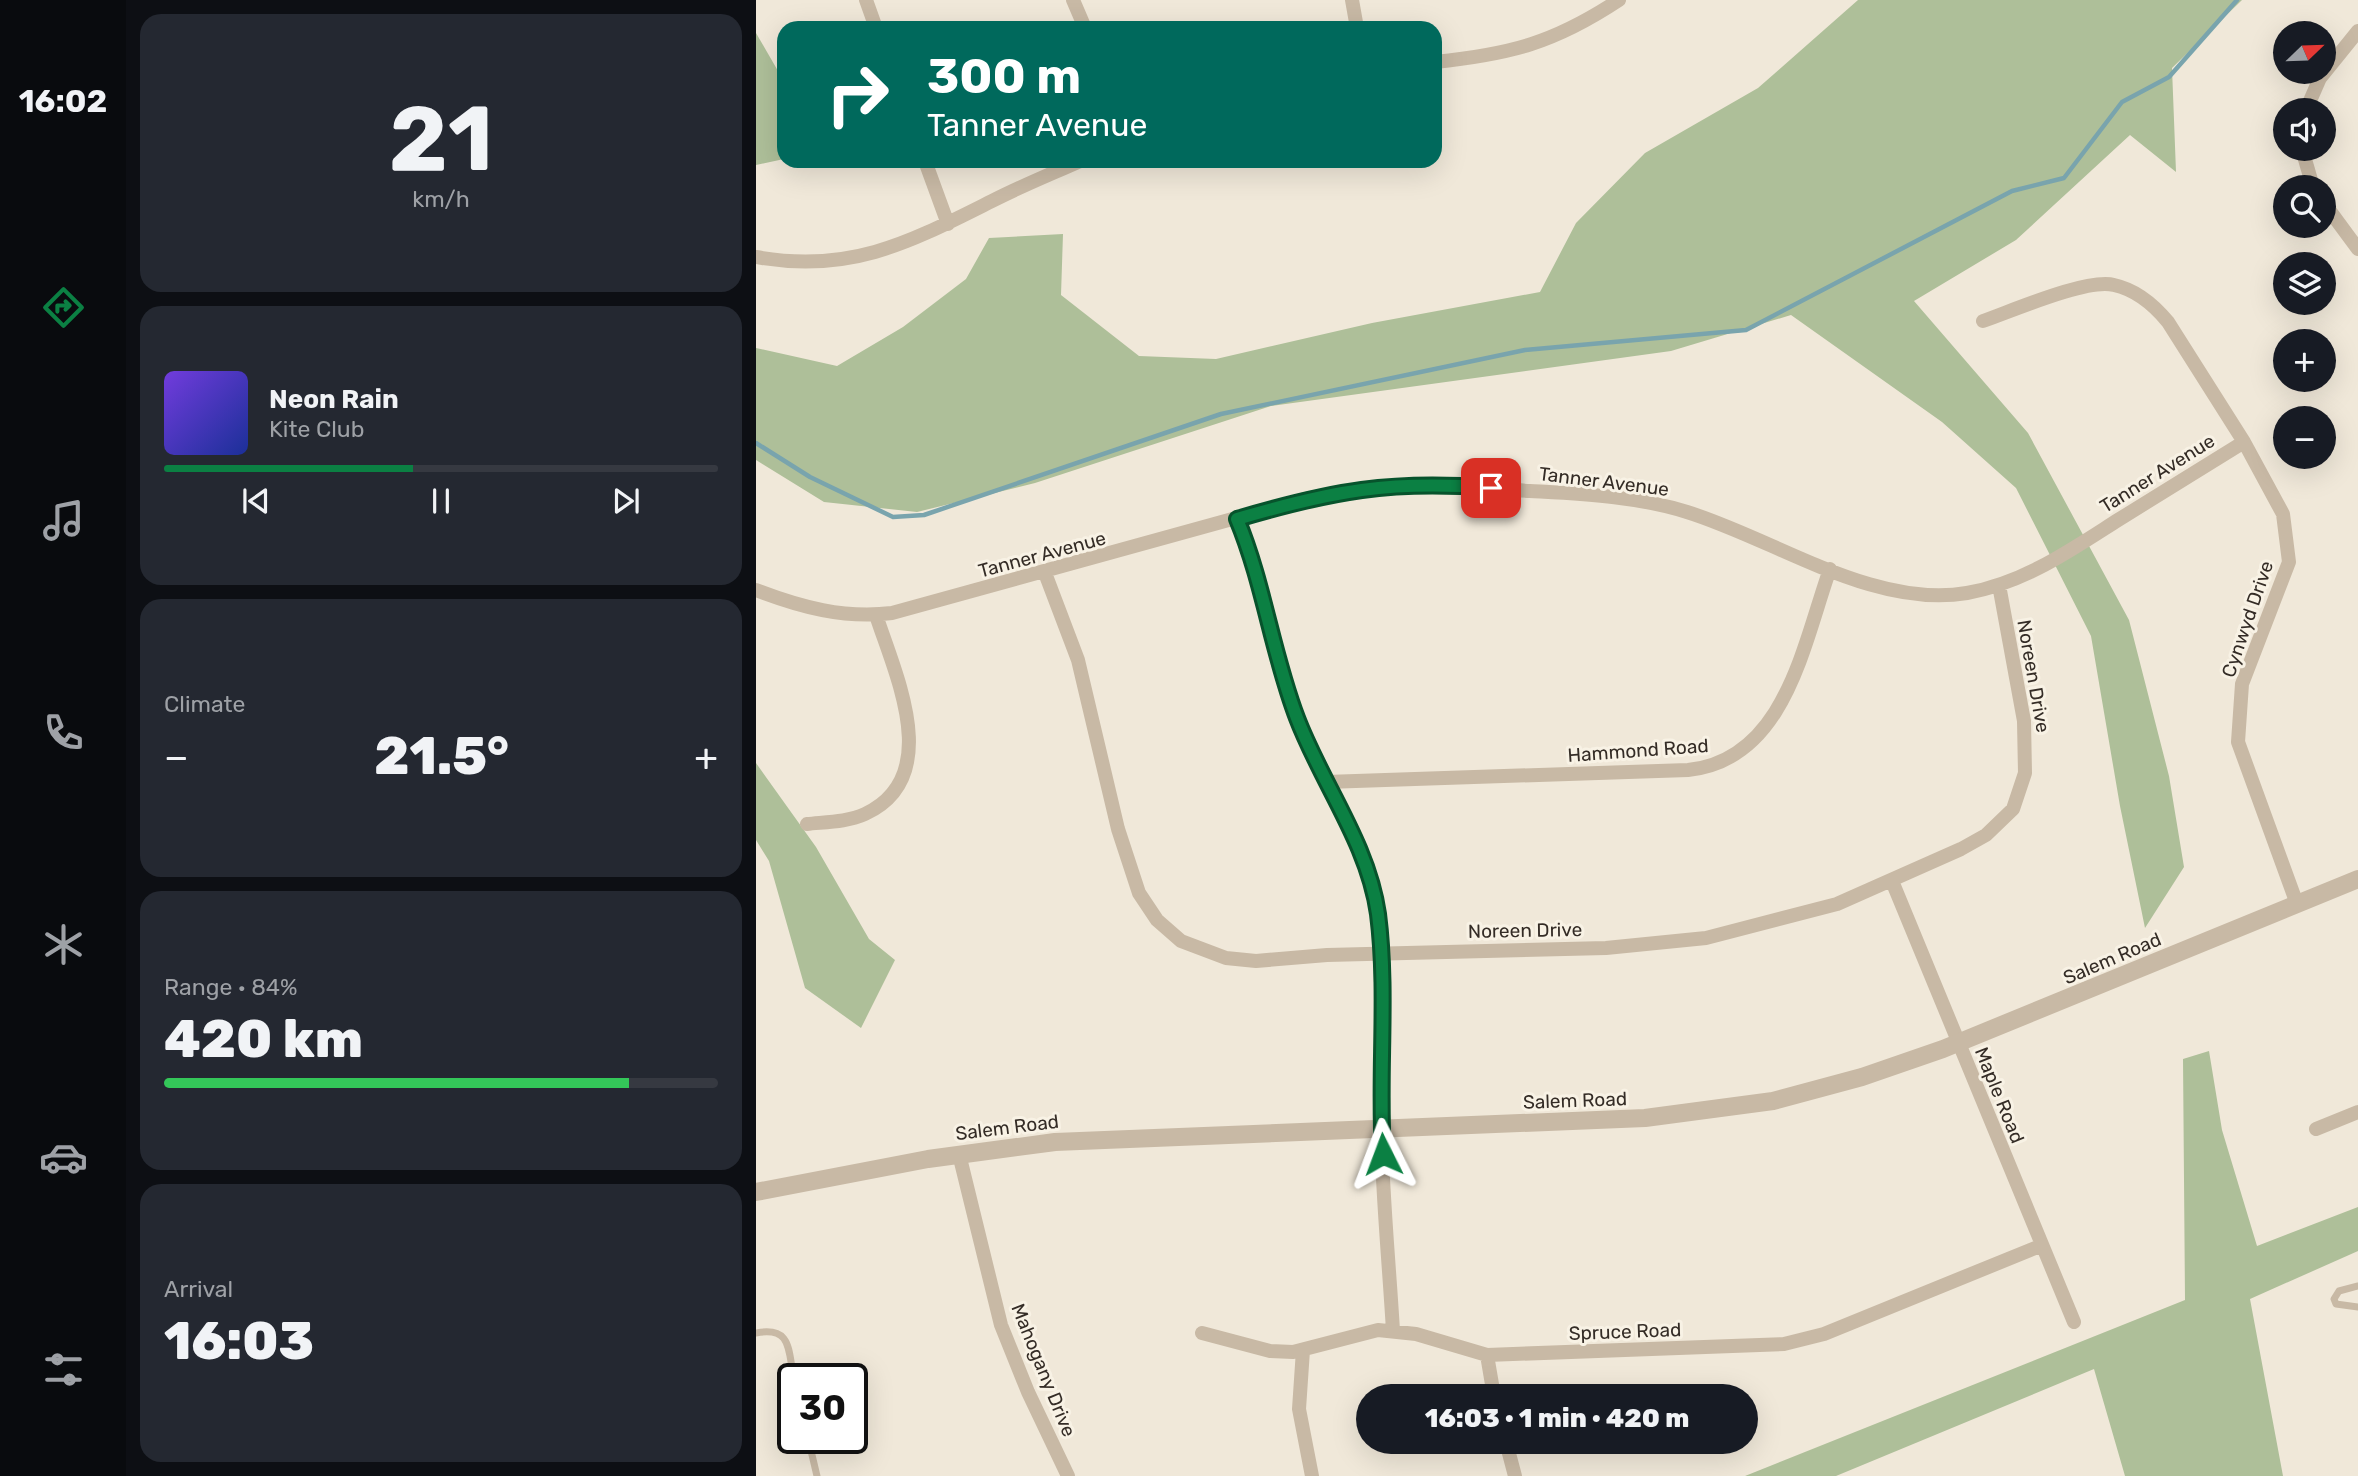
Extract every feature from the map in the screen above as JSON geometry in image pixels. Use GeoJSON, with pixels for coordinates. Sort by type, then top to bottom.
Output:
{"type":"FeatureCollection","features":[{"type":"Feature","properties":{"kind":"street"},"geometry":{"type":"LineString","coordinates":[[866,0],[874,21]]}},
{"type":"Feature","properties":{"kind":"street"},"geometry":{"type":"LineString","coordinates":[[1073,0],[1082,21]]}},
{"type":"Feature","properties":{"kind":"street"},"geometry":{"type":"LineString","coordinates":[[1352,0],[1356,21]]}},
{"type":"Feature","properties":{"kind":"street"},"geometry":{"type":"LineString","coordinates":[[1442,61],[1506,52],[1546,41],[1583,23],[1619,0]]}},
{"type":"Feature","properties":{"kind":"street"},"geometry":{"type":"LineString","coordinates":[[2311,98],[2320,78],[2358,31]]}},
{"type":"Feature","properties":{"kind":"street"},"geometry":{"type":"LineString","coordinates":[[928,168],[948,224]]}},
{"type":"Feature","properties":{"kind":"street"},"geometry":{"type":"LineString","coordinates":[[756,257],[804,262],[845,260],[887,250],[1065,168]]}},
{"type":"Feature","properties":{"kind":"street"},"geometry":{"type":"LineString","coordinates":[[2336,219],[2358,249]]}},
{"type":"Feature","properties":{"kind":"street","name":"Cynwyd Drive"},"geometry":{"type":"LineString","coordinates":[[1983,321],[2086,285],[2113,284],[2154,305],[2168,322],[2244,442],[2283,514],[2289,562],[2242,684],[2238,742],[2297,904]]}},
{"type":"Feature","properties":{"kind":"street","name":"Tanner Avenue"},"geometry":{"type":"LineString","coordinates":[[756,590],[830,612],[876,615],[907,610],[1045,573],[1315,497],[1387,485],[1439,484],[1641,501],[1688,512],[1876,585],[1921,595],[1967,593],[1999,585],[2050,563],[2244,442]]}},
{"type":"Feature","properties":{"kind":"street"},"geometry":{"type":"LineString","coordinates":[[1237,519],[1252,556],[1294,710],[1367,866],[1377,914],[1381,953],[1381,1129],[1393,1331]]}},
{"type":"Feature","properties":{"kind":"street","name":"Hammond Road"},"geometry":{"type":"LineString","coordinates":[[1326,782],[1688,770],[1721,763],[1749,747],[1778,708],[1830,569]]}},
{"type":"Feature","properties":{"kind":"street","name":"Noreen Drive"},"geometry":{"type":"LineString","coordinates":[[1045,573],[1079,660],[1097,748],[1139,893],[1157,920],[1181,941],[1195,948],[1241,960],[1271,961],[1381,953],[1578,949],[1696,940],[1820,910],[1892,881],[1986,835],[2019,797],[2027,748],[1999,585]]}},
{"type":"Feature","properties":{"kind":"street"},"geometry":{"type":"LineString","coordinates":[[807,824],[863,815],[886,802],[903,776],[910,747],[908,719],[876,615]]}},
{"type":"Feature","properties":{"kind":"street","name":"Salem Road"},"geometry":{"type":"LineString","coordinates":[[756,1192],[959,1154],[1098,1138],[1645,1118],[1742,1107],[1843,1083],[1958,1043],[2358,879]]}},
{"type":"Feature","properties":{"kind":"street","name":"Maple Road"},"geometry":{"type":"LineString","coordinates":[[1892,881],[2040,1246],[2074,1322]]}},
{"type":"Feature","properties":{"kind":"street"},"geometry":{"type":"LineString","coordinates":[[2316,1129],[2358,1112]]}},
{"type":"Feature","properties":{"kind":"street","name":"Mahogany Drive"},"geometry":{"type":"LineString","coordinates":[[959,1154],[1001,1325],[1028,1392],[1068,1476]]}},
{"type":"Feature","properties":{"kind":"street","name":"Spruce Road"},"geometry":{"type":"LineString","coordinates":[[1202,1333],[1270,1351],[1293,1352],[1365,1333],[1393,1331],[1416,1334],[1487,1355],[1784,1344],[1824,1334],[2040,1246]]}},
{"type":"Feature","properties":{"kind":"street"},"geometry":{"type":"LineString","coordinates":[[1303,1350],[1299,1409],[1312,1476]]}},
{"type":"Feature","properties":{"kind":"street"},"geometry":{"type":"LineString","coordinates":[[1487,1355],[1492,1384]]}},
{"type":"Feature","properties":{"kind":"street"},"geometry":{"type":"LineString","coordinates":[[1509,1454],[1515,1476]]}},
{"type":"Feature","properties":{"kind":"lane"},"geometry":{"type":"LineString","coordinates":[[2358,1286],[2339,1291],[2334,1299],[2336,1304],[2358,1307]]}},
{"type":"Feature","properties":{"kind":"lane"},"geometry":{"type":"LineString","coordinates":[[756,1333],[773,1329],[779,1332],[785,1340],[790,1363]]}},
{"type":"Feature","properties":{"kind":"lane"},"geometry":{"type":"LineString","coordinates":[[812,1454],[817,1476]]}},
{"type":"Feature","properties":{"kind":"green space"},"geometry":{"type":"Polygon","coordinates":[[[1858,0],[2242,0],[2172,68],[2176,172],[2130,135],[2016,240],[1914,301],[2028,433],[2129,620],[2169,776],[2184,867],[2145,928],[2120,806],[2091,636],[2016,488],[1942,422],[1791,315],[1671,351],[1271,406],[1035,483],[917,512],[824,502],[756,460],[756,348],[837,366],[903,327],[966,279],[989,238],[1063,234],[1061,295],[1139,356],[1216,359],[1372,323],[1540,292],[1576,223],[1645,153],[1758,88],[1858,0]]]}},
{"type":"Feature","properties":{"kind":"green space"},"geometry":{"type":"Polygon","coordinates":[[[756,33],[777,69],[777,160],[756,165],[756,33]]]}},
{"type":"Feature","properties":{"kind":"green space"},"geometry":{"type":"Polygon","coordinates":[[[756,763],[816,847],[869,939],[895,960],[861,1028],[805,988],[769,861],[756,840],[756,763]]]}},
{"type":"Feature","properties":{"kind":"green space"},"geometry":{"type":"Polygon","coordinates":[[[2209,1051],[2222,1130],[2257,1246],[2358,1207],[2358,1251],[2250,1299],[2283,1476],[2125,1476],[2094,1369],[1836,1476],[1745,1476],[2185,1300],[2183,1059],[2209,1051]]]}},
{"type":"Feature","properties":{"kind":"waterway"},"geometry":{"type":"LineString","coordinates":[[756,443],[810,477],[893,517],[924,515],[1221,414],[1525,350],[1746,330],[2012,191],[2064,178],[2122,102],[2169,77],[2237,0]]}},
{"type":"Feature","properties":{"kind":"route"},"geometry":{"type":"LineString","coordinates":[[1383,1154],[1381,941],[1371,883],[1360,850],[1297,719],[1280,666],[1252,556],[1237,519],[1305,499],[1370,487],[1439,484],[1491,488]]}}]}
